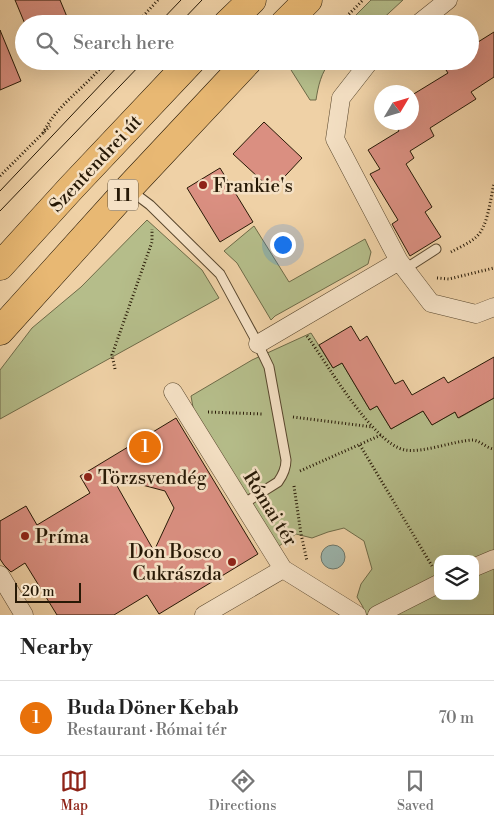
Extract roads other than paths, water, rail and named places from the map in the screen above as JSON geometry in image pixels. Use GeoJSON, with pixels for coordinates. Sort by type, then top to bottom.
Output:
{"type":"FeatureCollection","features":[{"type":"Feature","properties":{"kind":"main road"},"geometry":{"type":"LineString","coordinates":[[236,15],[252,0]]}},
{"type":"Feature","properties":{"kind":"main road"},"geometry":{"type":"LineString","coordinates":[[293,15],[308,0]]}},
{"type":"Feature","properties":{"kind":"main road","name":"Szentendrei út"},"geometry":{"type":"LineString","coordinates":[[0,266],[182,70]]}},
{"type":"Feature","properties":{"kind":"main road","name":"11"},"geometry":{"type":"LineString","coordinates":[[0,331],[128,189],[240,70]]}},
{"type":"Feature","properties":{"kind":"street"},"geometry":{"type":"LineString","coordinates":[[429,15],[448,0]]}},
{"type":"Feature","properties":{"kind":"street"},"geometry":{"type":"LineString","coordinates":[[363,70],[342,98],[334,139],[402,265],[431,303],[476,314],[494,307]]}},
{"type":"Feature","properties":{"kind":"street"},"geometry":{"type":"LineString","coordinates":[[258,344],[402,265]]}},
{"type":"Feature","properties":{"kind":"street","name":"Római tér"},"geometry":{"type":"LineString","coordinates":[[173,392],[283,569],[204,615]]}},
{"type":"Feature","properties":{"kind":"street"},"geometry":{"type":"LineString","coordinates":[[479,565],[494,559]]}},
{"type":"Feature","properties":{"kind":"street"},"geometry":{"type":"LineString","coordinates":[[283,569],[357,615]]}},
{"type":"Feature","properties":{"kind":"street"},"geometry":{"type":"LineString","coordinates":[[0,575],[24,615]]}},
{"type":"Feature","properties":{"kind":"street"},"geometry":{"type":"LineString","coordinates":[[377,615],[434,577]]}},
{"type":"Feature","properties":{"kind":"lane"},"geometry":{"type":"LineString","coordinates":[[128,189],[150,205],[220,274],[269,367],[286,460],[284,471],[278,482],[243,504]]}},
{"type":"Feature","properties":{"kind":"lane"},"geometry":{"type":"LineString","coordinates":[[402,265],[421,258],[436,249]]}},
{"type":"Feature","properties":{"kind":"water"},"geometry":{"type":"Polygon","coordinates":[[[333,545],[342,548],[345,557],[342,566],[333,569],[324,566],[321,557],[324,548],[333,545]]]}},
{"type":"Feature","properties":{"kind":"tram line"},"geometry":{"type":"LineString","coordinates":[[167,15],[181,0]]}},
{"type":"Feature","properties":{"kind":"tram line"},"geometry":{"type":"LineString","coordinates":[[188,15],[202,0]]}},
{"type":"Feature","properties":{"kind":"tram line"},"geometry":{"type":"LineString","coordinates":[[0,191],[114,70]]}},
{"type":"Feature","properties":{"kind":"tram line"},"geometry":{"type":"LineString","coordinates":[[0,211],[135,70]]}},
{"type":"Feature","properties":{"kind":"place","name":"Frankie's"},"geometry":{"type":"Point","coordinates":[203,185]}},
{"type":"Feature","properties":{"kind":"place","name":"Buda Döner Kebab"},"geometry":{"type":"Point","coordinates":[145,447]}},
{"type":"Feature","properties":{"kind":"place","name":"Törzsvendég"},"geometry":{"type":"Point","coordinates":[88,477]}},
{"type":"Feature","properties":{"kind":"place","name":"Príma"},"geometry":{"type":"Point","coordinates":[25,536]}},
{"type":"Feature","properties":{"kind":"place","name":"Don Bosco Cukrászda"},"geometry":{"type":"Point","coordinates":[232,562]}}]}
